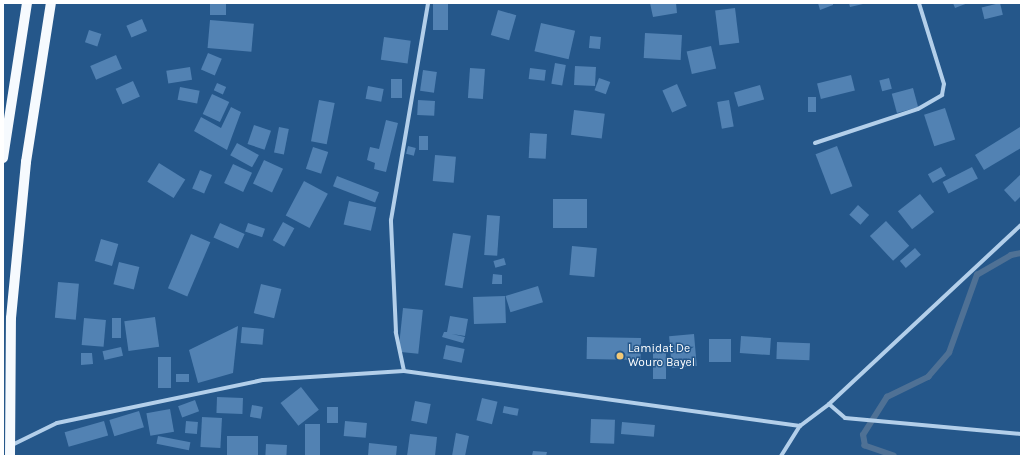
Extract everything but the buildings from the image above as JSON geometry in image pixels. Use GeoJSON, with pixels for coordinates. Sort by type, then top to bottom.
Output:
{"type":"FeatureCollection","features":[{"type":"Feature","properties":{"kind":"main road"},"geometry":{"type":"LineString","coordinates":[[3,158],[27,3]]}},
{"type":"Feature","properties":{"kind":"main road"},"geometry":{"type":"LineString","coordinates":[[9,451],[11,318],[26,162],[51,3]]}},
{"type":"Feature","properties":{"kind":"street"},"geometry":{"type":"LineString","coordinates":[[404,371],[396,332],[391,220],[428,3]]}},
{"type":"Feature","properties":{"kind":"street"},"geometry":{"type":"LineString","coordinates":[[815,143],[918,109],[942,95],[944,84],[919,3]]}},
{"type":"Feature","properties":{"kind":"street"},"geometry":{"type":"LineString","coordinates":[[781,456],[800,426],[829,404],[1021,225]]}},
{"type":"Feature","properties":{"kind":"street"},"geometry":{"type":"LineString","coordinates":[[9,451],[57,423],[263,380],[404,371],[800,426]]}},
{"type":"Feature","properties":{"kind":"street"},"geometry":{"type":"LineString","coordinates":[[829,404],[845,418],[1021,434]]}},
{"type":"Feature","properties":{"kind":"waterway"},"geometry":{"type":"LineString","coordinates":[[894,456],[865,446],[863,435],[887,397],[928,377],[949,353],[977,275],[1011,255],[1021,253]]}},
{"type":"Feature","properties":{"kind":"place","name":"Lamidat De Wouro Bayel"},"geometry":{"type":"Point","coordinates":[620,356]}}]}
